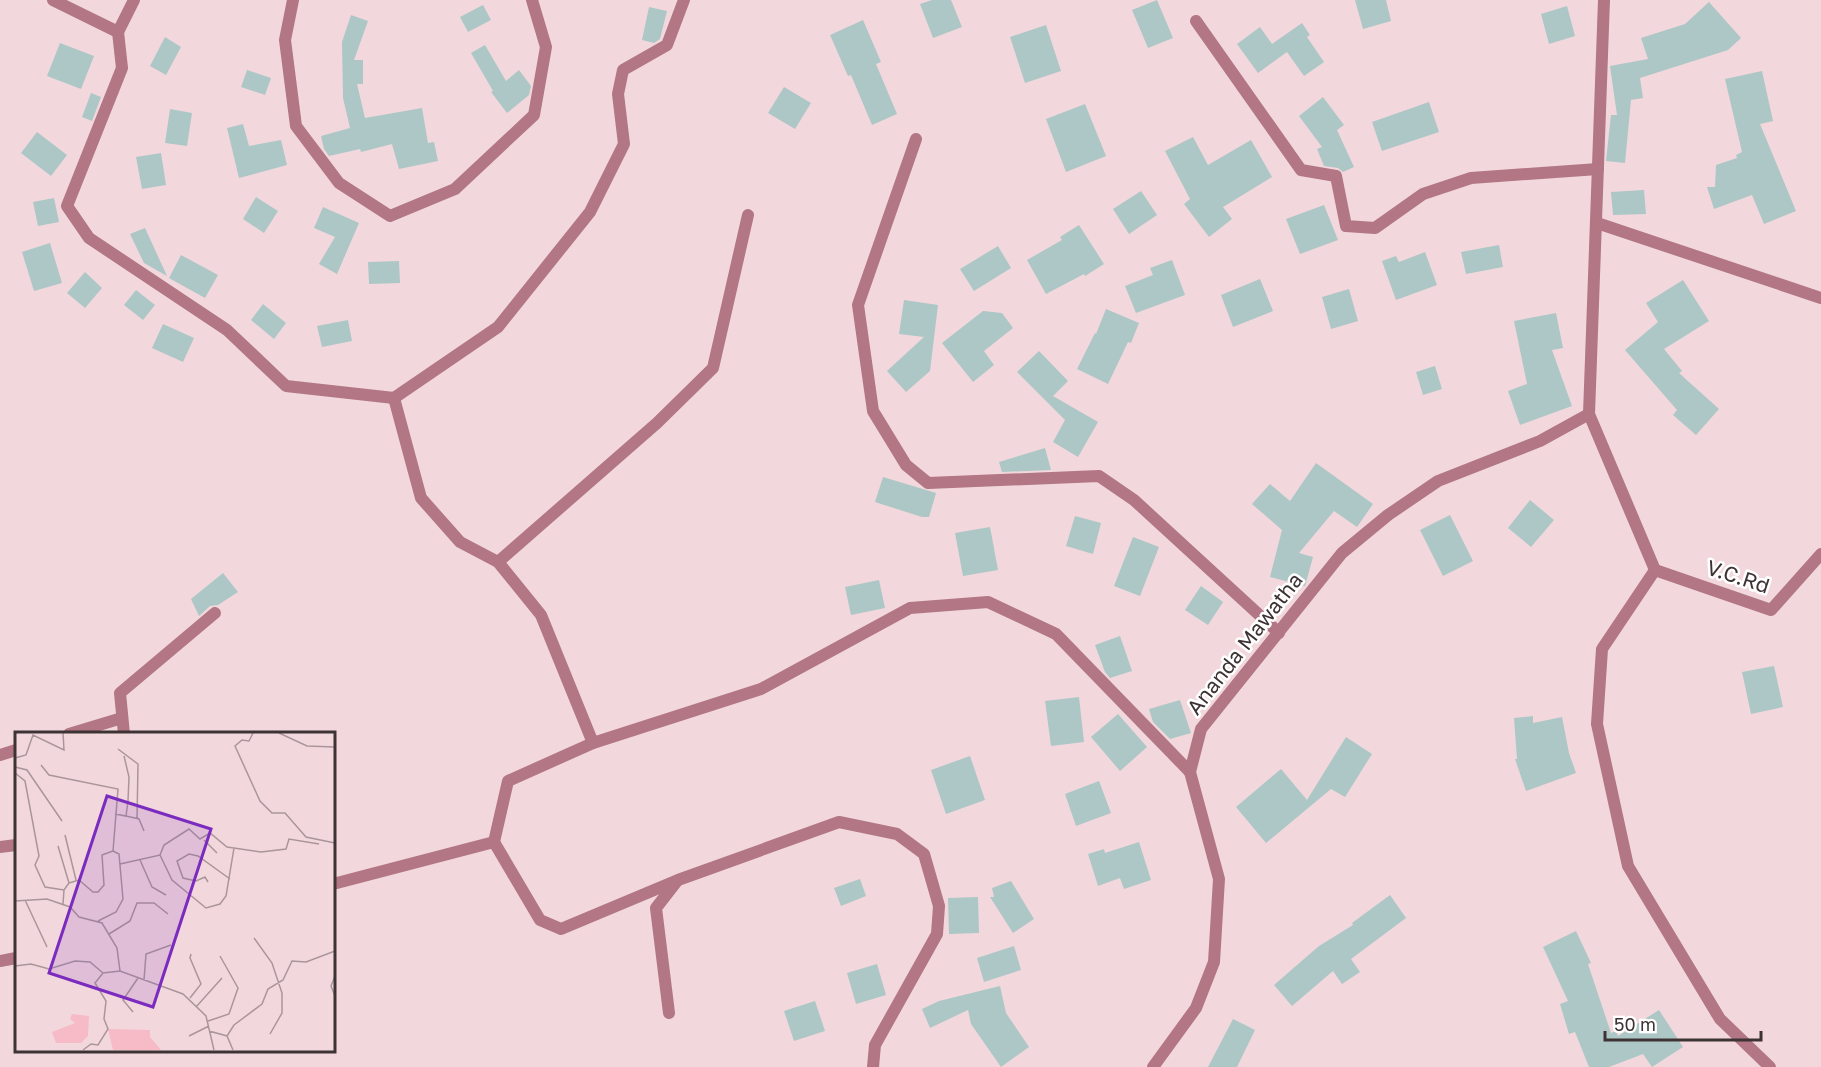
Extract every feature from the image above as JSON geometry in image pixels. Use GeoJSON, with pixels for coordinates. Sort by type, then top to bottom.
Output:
{"type":"FeatureCollection","features":[{"type":"Feature","properties":{"kind":"street"},"geometry":{"type":"LineString","coordinates":[[53,0],[118,32]]}},
{"type":"Feature","properties":{"kind":"street"},"geometry":{"type":"LineString","coordinates":[[134,0],[118,32],[122,68],[67,206],[89,238],[227,330],[286,386],[394,398],[498,327],[590,212],[624,144],[618,94],[624,70],[667,45],[684,0]]}},
{"type":"Feature","properties":{"kind":"street"},"geometry":{"type":"LineString","coordinates":[[294,0],[285,40],[296,126],[339,183],[390,216],[455,189],[534,115],[546,47],[532,0]]}},
{"type":"Feature","properties":{"kind":"street"},"geometry":{"type":"LineString","coordinates":[[1604,0],[1589,414],[1655,570],[1602,650],[1597,724],[1628,866],[1720,1019],[1770,1067]]}},
{"type":"Feature","properties":{"kind":"street"},"geometry":{"type":"LineString","coordinates":[[1196,21],[1301,170],[1336,176],[1346,226],[1375,228],[1423,194],[1471,178],[1598,169]]}},
{"type":"Feature","properties":{"kind":"street"},"geometry":{"type":"LineString","coordinates":[[916,139],[858,305],[873,411],[906,465],[928,483],[1099,476],[1134,500],[1279,633]]}},
{"type":"Feature","properties":{"kind":"street"},"geometry":{"type":"LineString","coordinates":[[498,562],[657,423],[713,368],[748,215]]}},
{"type":"Feature","properties":{"kind":"street"},"geometry":{"type":"LineString","coordinates":[[1597,224],[1821,298]]}},
{"type":"Feature","properties":{"kind":"street"},"geometry":{"type":"LineString","coordinates":[[394,398],[421,498],[460,542],[498,562],[541,615],[593,743]]}},
{"type":"Feature","properties":{"kind":"street","name":"Ananda Mawatha"},"geometry":{"type":"LineString","coordinates":[[1153,1067],[1197,1008],[1214,962],[1219,879],[1190,771],[1201,729],[1342,553],[1388,515],[1438,481],[1540,441],[1589,414]]}},
{"type":"Feature","properties":{"kind":"street","name":"V.C.Rd"},"geometry":{"type":"LineString","coordinates":[[1655,570],[1771,610],[1821,554]]}},
{"type":"Feature","properties":{"kind":"street"},"geometry":{"type":"LineString","coordinates":[[873,1067],[875,1045],[937,934],[939,906],[924,854],[897,834],[839,822],[678,880],[561,929],[540,920],[494,842],[508,781],[593,743],[761,689],[910,608],[987,602],[1056,634],[1190,771]]}},
{"type":"Feature","properties":{"kind":"street"},"geometry":{"type":"LineString","coordinates":[[124,732],[120,693],[215,613]]}},
{"type":"Feature","properties":{"kind":"street"},"geometry":{"type":"LineString","coordinates":[[76,732],[122,718]]}},
{"type":"Feature","properties":{"kind":"street"},"geometry":{"type":"LineString","coordinates":[[0,755],[15,750]]}},
{"type":"Feature","properties":{"kind":"street"},"geometry":{"type":"LineString","coordinates":[[334,884],[494,842]]}},
{"type":"Feature","properties":{"kind":"street"},"geometry":{"type":"LineString","coordinates":[[0,847],[15,845]]}},
{"type":"Feature","properties":{"kind":"street"},"geometry":{"type":"LineString","coordinates":[[669,1013],[656,908],[678,880]]}},
{"type":"Feature","properties":{"kind":"street"},"geometry":{"type":"LineString","coordinates":[[0,961],[15,958]]}},
{"type":"Feature","properties":{"kind":"building"},"geometry":{"type":"Polygon","coordinates":[[[932,0],[951,0],[962,27],[933,38],[920,4],[932,0]]]}},
{"type":"Feature","properties":{"kind":"building"},"geometry":{"type":"Polygon","coordinates":[[[1157,0],[1173,38],[1148,48],[1132,10],[1157,0]]]}},
{"type":"Feature","properties":{"kind":"building"},"geometry":{"type":"Polygon","coordinates":[[[1355,0],[1386,0],[1391,21],[1363,29],[1355,0]]]}},
{"type":"Feature","properties":{"kind":"building"},"geometry":{"type":"Polygon","coordinates":[[[1709,2],[1741,38],[1728,50],[1640,78],[1643,98],[1631,100],[1625,163],[1606,161],[1611,115],[1617,115],[1610,66],[1648,59],[1641,38],[1685,24],[1709,2]]]}},
{"type":"Feature","properties":{"kind":"building"},"geometry":{"type":"Polygon","coordinates":[[[483,5],[491,20],[468,32],[460,17],[483,5]]]}},
{"type":"Feature","properties":{"kind":"building"},"geometry":{"type":"Polygon","coordinates":[[[1567,6],[1575,36],[1549,44],[1541,14],[1567,6]]]}},
{"type":"Feature","properties":{"kind":"building"},"geometry":{"type":"Polygon","coordinates":[[[649,7],[667,11],[660,39],[654,43],[642,40],[649,7]]]}},
{"type":"Feature","properties":{"kind":"building"},"geometry":{"type":"Polygon","coordinates":[[[351,15],[368,21],[354,60],[363,60],[363,84],[357,84],[365,118],[422,108],[428,143],[434,142],[438,161],[399,169],[392,144],[361,152],[360,149],[329,156],[324,149],[321,136],[350,128],[343,98],[342,42],[351,15]]]}},
{"type":"Feature","properties":{"kind":"building"},"geometry":{"type":"Polygon","coordinates":[[[863,20],[881,62],[876,64],[897,114],[872,125],[851,75],[848,76],[830,35],[863,20]]]}},
{"type":"Feature","properties":{"kind":"building"},"geometry":{"type":"Polygon","coordinates":[[[1302,23],[1310,35],[1307,37],[1324,62],[1304,76],[1287,52],[1258,73],[1237,44],[1260,27],[1272,44],[1302,23]]]}},
{"type":"Feature","properties":{"kind":"building"},"geometry":{"type":"Polygon","coordinates":[[[1046,25],[1061,71],[1025,83],[1010,37],[1046,25]]]}},
{"type":"Feature","properties":{"kind":"building"},"geometry":{"type":"Polygon","coordinates":[[[165,37],[181,47],[166,75],[150,66],[165,37]]]}},
{"type":"Feature","properties":{"kind":"building"},"geometry":{"type":"Polygon","coordinates":[[[60,43],[94,56],[81,89],[47,76],[60,43]]]}},
{"type":"Feature","properties":{"kind":"building"},"geometry":{"type":"Polygon","coordinates":[[[485,45],[506,81],[519,70],[531,86],[529,95],[507,113],[491,92],[493,91],[471,53],[485,45]]]}},
{"type":"Feature","properties":{"kind":"building"},"geometry":{"type":"Polygon","coordinates":[[[247,70],[271,78],[265,95],[241,87],[247,70]]]}},
{"type":"Feature","properties":{"kind":"building"},"geometry":{"type":"Polygon","coordinates":[[[1762,71],[1773,121],[1760,124],[1796,211],[1764,224],[1752,195],[1714,209],[1707,187],[1715,187],[1716,165],[1737,158],[1736,155],[1742,152],[1725,79],[1762,71]]]}},
{"type":"Feature","properties":{"kind":"building"},"geometry":{"type":"Polygon","coordinates":[[[784,87],[811,103],[795,129],[768,113],[784,87]]]}},
{"type":"Feature","properties":{"kind":"building"},"geometry":{"type":"Polygon","coordinates":[[[91,93],[101,97],[92,121],[82,117],[91,93]]]}},
{"type":"Feature","properties":{"kind":"building"},"geometry":{"type":"Polygon","coordinates":[[[1323,97],[1344,125],[1337,130],[1354,167],[1343,172],[1338,168],[1324,166],[1317,149],[1322,147],[1299,116],[1323,97]]]}},
{"type":"Feature","properties":{"kind":"building"},"geometry":{"type":"Polygon","coordinates":[[[1429,102],[1439,132],[1382,151],[1372,122],[1429,102]]]}},
{"type":"Feature","properties":{"kind":"building"},"geometry":{"type":"Polygon","coordinates":[[[1085,104],[1106,156],[1066,172],[1046,119],[1085,104]]]}},
{"type":"Feature","properties":{"kind":"building"},"geometry":{"type":"Polygon","coordinates":[[[170,109],[192,113],[187,146],[165,143],[170,109]]]}},
{"type":"Feature","properties":{"kind":"building"},"geometry":{"type":"Polygon","coordinates":[[[243,124],[249,146],[281,140],[287,165],[239,178],[227,128],[243,124]]]}},
{"type":"Feature","properties":{"kind":"building"},"geometry":{"type":"Polygon","coordinates":[[[37,132],[67,155],[51,176],[21,153],[37,132]]]}},
{"type":"Feature","properties":{"kind":"building"},"geometry":{"type":"Polygon","coordinates":[[[1193,137],[1208,165],[1251,140],[1272,177],[1223,207],[1232,219],[1209,237],[1184,204],[1190,199],[1165,151],[1193,137]]]}},
{"type":"Feature","properties":{"kind":"building"},"geometry":{"type":"Polygon","coordinates":[[[161,153],[166,185],[142,189],[136,157],[161,153]]]}},
{"type":"Feature","properties":{"kind":"building"},"geometry":{"type":"Polygon","coordinates":[[[1644,190],[1646,214],[1613,215],[1611,192],[1644,190]]]}},
{"type":"Feature","properties":{"kind":"building"},"geometry":{"type":"Polygon","coordinates":[[[1141,191],[1157,215],[1129,234],[1113,209],[1141,191]]]}},
{"type":"Feature","properties":{"kind":"building"},"geometry":{"type":"Polygon","coordinates":[[[256,197],[278,211],[264,233],[243,219],[256,197]]]}},
{"type":"Feature","properties":{"kind":"building"},"geometry":{"type":"Polygon","coordinates":[[[54,198],[59,222],[38,226],[33,202],[54,198]]]}},
{"type":"Feature","properties":{"kind":"building"},"geometry":{"type":"Polygon","coordinates":[[[1324,205],[1338,240],[1300,254],[1286,219],[1324,205]]]}},
{"type":"Feature","properties":{"kind":"building"},"geometry":{"type":"Polygon","coordinates":[[[323,207],[359,223],[337,274],[319,264],[335,237],[314,228],[323,207]]]}},
{"type":"Feature","properties":{"kind":"building"},"geometry":{"type":"Polygon","coordinates":[[[1079,225],[1104,264],[1085,276],[1084,274],[1046,294],[1027,260],[1062,240],[1060,237],[1079,225]]]}},
{"type":"Feature","properties":{"kind":"building"},"geometry":{"type":"Polygon","coordinates":[[[145,228],[167,276],[144,263],[130,234],[145,228]]]}},
{"type":"Feature","properties":{"kind":"building"},"geometry":{"type":"Polygon","coordinates":[[[50,243],[62,283],[34,291],[22,252],[50,243]]]}},
{"type":"Feature","properties":{"kind":"building"},"geometry":{"type":"Polygon","coordinates":[[[1499,245],[1503,267],[1466,274],[1461,252],[1499,245]]]}},
{"type":"Feature","properties":{"kind":"building"},"geometry":{"type":"Polygon","coordinates":[[[998,246],[1011,268],[974,291],[960,269],[998,246]]]}},
{"type":"Feature","properties":{"kind":"building"},"geometry":{"type":"Polygon","coordinates":[[[1425,252],[1437,285],[1396,300],[1382,261],[1396,256],[1399,262],[1425,252]]]}},
{"type":"Feature","properties":{"kind":"building"},"geometry":{"type":"Polygon","coordinates":[[[181,255],[218,275],[205,298],[169,278],[181,255]]]}},
{"type":"Feature","properties":{"kind":"building"},"geometry":{"type":"Polygon","coordinates":[[[1172,260],[1185,295],[1136,313],[1125,286],[1153,275],[1150,268],[1172,260]]]}},
{"type":"Feature","properties":{"kind":"building"},"geometry":{"type":"Polygon","coordinates":[[[399,261],[400,283],[369,284],[368,262],[399,261]]]}},
{"type":"Feature","properties":{"kind":"building"},"geometry":{"type":"Polygon","coordinates":[[[85,272],[102,288],[85,308],[67,293],[85,272]]]}},
{"type":"Feature","properties":{"kind":"building"},"geometry":{"type":"Polygon","coordinates":[[[1260,279],[1273,311],[1233,327],[1221,295],[1260,279]]]}},
{"type":"Feature","properties":{"kind":"building"},"geometry":{"type":"Polygon","coordinates":[[[1683,280],[1709,321],[1664,349],[1682,371],[1679,373],[1719,409],[1696,435],[1673,415],[1677,410],[1625,350],[1658,322],[1646,303],[1683,280]]]}},
{"type":"Feature","properties":{"kind":"building"},"geometry":{"type":"Polygon","coordinates":[[[1349,289],[1358,321],[1331,329],[1322,297],[1349,289]]]}},
{"type":"Feature","properties":{"kind":"building"},"geometry":{"type":"Polygon","coordinates":[[[136,290],[155,305],[143,320],[124,305],[136,290]]]}},
{"type":"Feature","properties":{"kind":"building"},"geometry":{"type":"Polygon","coordinates":[[[904,300],[938,305],[930,371],[906,392],[887,371],[924,337],[899,334],[904,300]]]}},
{"type":"Feature","properties":{"kind":"building"},"geometry":{"type":"Polygon","coordinates":[[[263,304],[286,323],[274,339],[251,320],[263,304]]]}},
{"type":"Feature","properties":{"kind":"building"},"geometry":{"type":"Polygon","coordinates":[[[1106,309],[1139,323],[1131,343],[1128,342],[1108,384],[1077,369],[1096,334],[1106,309]]]}},
{"type":"Feature","properties":{"kind":"building"},"geometry":{"type":"Polygon","coordinates":[[[983,311],[1002,313],[1013,328],[984,351],[994,365],[973,382],[942,343],[983,311]]]}},
{"type":"Feature","properties":{"kind":"building"},"geometry":{"type":"Polygon","coordinates":[[[1556,313],[1563,348],[1552,350],[1572,406],[1520,425],[1508,391],[1527,384],[1514,321],[1556,313]]]}},
{"type":"Feature","properties":{"kind":"building"},"geometry":{"type":"Polygon","coordinates":[[[348,320],[352,341],[322,347],[317,326],[348,320]]]}},
{"type":"Feature","properties":{"kind":"building"},"geometry":{"type":"Polygon","coordinates":[[[163,324],[194,338],[183,362],[152,348],[163,324]]]}},
{"type":"Feature","properties":{"kind":"building"},"geometry":{"type":"Polygon","coordinates":[[[1039,351],[1068,381],[1053,396],[1098,422],[1078,457],[1053,442],[1065,420],[1017,372],[1039,351]]]}},
{"type":"Feature","properties":{"kind":"building"},"geometry":{"type":"Polygon","coordinates":[[[1435,366],[1442,389],[1423,395],[1416,372],[1435,366]]]}},
{"type":"Feature","properties":{"kind":"building"},"geometry":{"type":"Polygon","coordinates":[[[1045,448],[1051,470],[1002,472],[999,462],[1045,448]]]}},
{"type":"Feature","properties":{"kind":"building"},"geometry":{"type":"Polygon","coordinates":[[[1316,463],[1373,504],[1357,527],[1334,511],[1299,553],[1313,557],[1305,586],[1270,577],[1282,530],[1252,504],[1270,484],[1290,501],[1316,463]]]}},
{"type":"Feature","properties":{"kind":"building"},"geometry":{"type":"Polygon","coordinates":[[[883,477],[936,493],[929,517],[922,517],[875,502],[883,477]]]}},
{"type":"Feature","properties":{"kind":"building"},"geometry":{"type":"Polygon","coordinates":[[[1530,500],[1554,520],[1531,547],[1508,528],[1530,500]]]}},
{"type":"Feature","properties":{"kind":"building"},"geometry":{"type":"Polygon","coordinates":[[[1450,515],[1473,561],[1443,576],[1420,530],[1450,515]]]}},
{"type":"Feature","properties":{"kind":"building"},"geometry":{"type":"Polygon","coordinates":[[[1075,516],[1101,523],[1093,554],[1066,546],[1075,516]]]}},
{"type":"Feature","properties":{"kind":"building"},"geometry":{"type":"Polygon","coordinates":[[[990,527],[998,570],[963,576],[955,533],[990,527]]]}},
{"type":"Feature","properties":{"kind":"building"},"geometry":{"type":"Polygon","coordinates":[[[1133,537],[1159,547],[1140,596],[1114,586],[1133,537]]]}},
{"type":"Feature","properties":{"kind":"building"},"geometry":{"type":"Polygon","coordinates":[[[223,573],[238,592],[218,605],[210,606],[199,616],[191,599],[223,573]]]}},
{"type":"Feature","properties":{"kind":"building"},"geometry":{"type":"Polygon","coordinates":[[[879,580],[885,608],[851,615],[845,587],[879,580]]]}},
{"type":"Feature","properties":{"kind":"building"},"geometry":{"type":"Polygon","coordinates":[[[1201,586],[1223,602],[1208,625],[1185,610],[1201,586]]]}},
{"type":"Feature","properties":{"kind":"building"},"geometry":{"type":"Polygon","coordinates":[[[1120,636],[1132,671],[1110,678],[1105,672],[1095,645],[1120,636]]]}},
{"type":"Feature","properties":{"kind":"building"},"geometry":{"type":"Polygon","coordinates":[[[1774,666],[1783,707],[1751,714],[1742,672],[1774,666]]]}},
{"type":"Feature","properties":{"kind":"building"},"geometry":{"type":"Polygon","coordinates":[[[1079,697],[1084,742],[1051,746],[1045,701],[1079,697]]]}},
{"type":"Feature","properties":{"kind":"building"},"geometry":{"type":"Polygon","coordinates":[[[1180,700],[1191,733],[1170,739],[1153,722],[1149,709],[1180,700]]]}},
{"type":"Feature","properties":{"kind":"building"},"geometry":{"type":"Polygon","coordinates":[[[1118,714],[1147,747],[1120,771],[1091,737],[1118,714]]]}},
{"type":"Feature","properties":{"kind":"building"},"geometry":{"type":"Polygon","coordinates":[[[1533,716],[1533,723],[1562,717],[1569,753],[1576,773],[1526,791],[1515,759],[1517,759],[1514,718],[1533,716]]]}},
{"type":"Feature","properties":{"kind":"building"},"geometry":{"type":"Polygon","coordinates":[[[1346,737],[1372,754],[1345,797],[1331,789],[1266,843],[1236,807],[1281,769],[1307,800],[1346,737]]]}},
{"type":"Feature","properties":{"kind":"building"},"geometry":{"type":"Polygon","coordinates":[[[970,756],[985,800],[946,814],[931,770],[970,756]]]}},
{"type":"Feature","properties":{"kind":"building"},"geometry":{"type":"Polygon","coordinates":[[[1099,781],[1111,813],[1076,826],[1065,794],[1099,781]]]}},
{"type":"Feature","properties":{"kind":"building"},"geometry":{"type":"Polygon","coordinates":[[[1139,842],[1151,880],[1124,889],[1120,878],[1098,886],[1088,854],[1104,849],[1105,853],[1139,842]]]}},
{"type":"Feature","properties":{"kind":"building"},"geometry":{"type":"Polygon","coordinates":[[[860,879],[866,896],[841,906],[834,888],[860,879]]]}},
{"type":"Feature","properties":{"kind":"building"},"geometry":{"type":"Polygon","coordinates":[[[1011,881],[1034,919],[1013,933],[990,897],[994,897],[992,888],[1011,881]]]}},
{"type":"Feature","properties":{"kind":"building"},"geometry":{"type":"Polygon","coordinates":[[[1390,895],[1406,918],[1351,959],[1360,972],[1342,984],[1333,971],[1292,1006],[1274,985],[1319,946],[1353,925],[1352,923],[1390,895]]]}},
{"type":"Feature","properties":{"kind":"building"},"geometry":{"type":"Polygon","coordinates":[[[978,897],[979,933],[949,934],[948,898],[978,897]]]}},
{"type":"Feature","properties":{"kind":"building"},"geometry":{"type":"Polygon","coordinates":[[[1576,931],[1591,963],[1588,964],[1611,1033],[1616,1031],[1618,1036],[1659,1010],[1683,1047],[1652,1067],[1643,1054],[1609,1067],[1589,1067],[1575,1032],[1569,1034],[1560,1004],[1568,1001],[1543,947],[1576,931]]]}},
{"type":"Feature","properties":{"kind":"building"},"geometry":{"type":"Polygon","coordinates":[[[1014,946],[1021,970],[984,982],[977,958],[1014,946]]]}},
{"type":"Feature","properties":{"kind":"building"},"geometry":{"type":"Polygon","coordinates":[[[877,964],[886,995],[856,1004],[847,973],[877,964]]]}},
{"type":"Feature","properties":{"kind":"building"},"geometry":{"type":"Polygon","coordinates":[[[1000,986],[1006,1013],[1029,1047],[1001,1067],[971,1024],[968,1010],[930,1028],[922,1009],[939,1001],[1000,986]]]}},
{"type":"Feature","properties":{"kind":"building"},"geometry":{"type":"Polygon","coordinates":[[[815,1001],[825,1031],[794,1041],[784,1011],[815,1001]]]}},
{"type":"Feature","properties":{"kind":"building"},"geometry":{"type":"Polygon","coordinates":[[[1233,1019],[1255,1030],[1237,1067],[1208,1067],[1233,1019]]]}}]}
